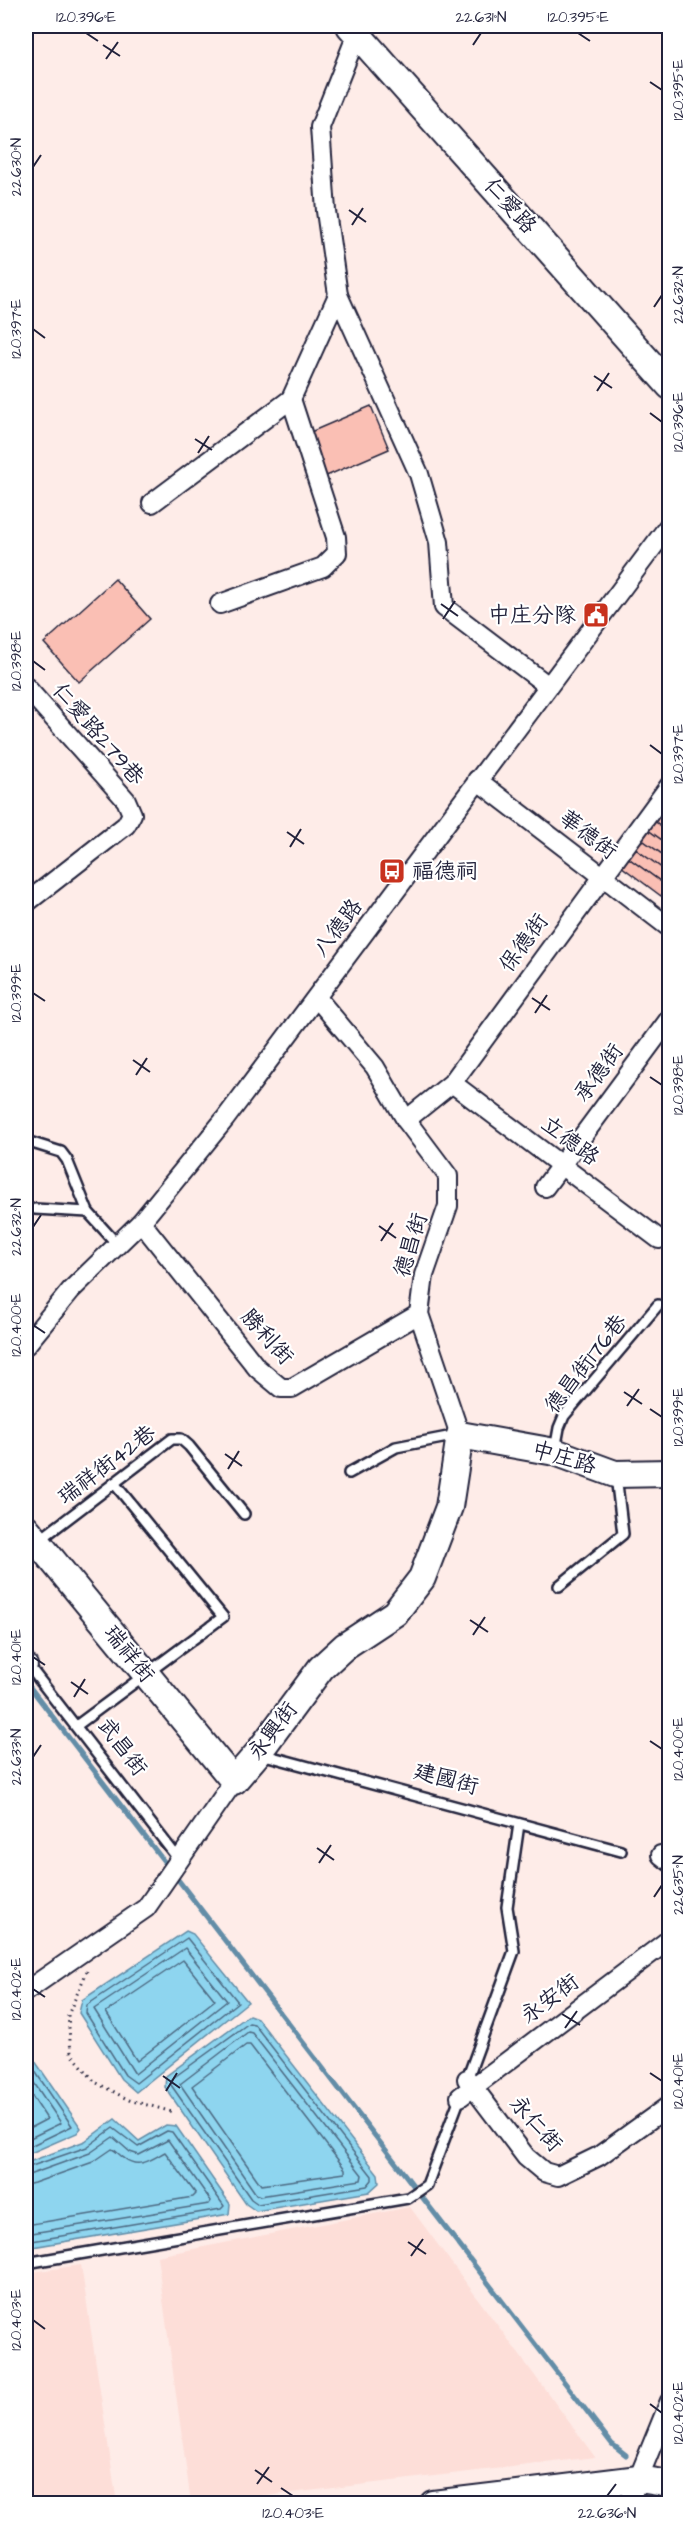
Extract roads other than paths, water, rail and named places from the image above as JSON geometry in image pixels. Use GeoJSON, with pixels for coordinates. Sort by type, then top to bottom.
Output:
{"type":"FeatureCollection","features":[{"type":"Feature","properties":{"kind":"street"},"geometry":{"type":"LineString","coordinates":[[353,29],[320,127],[326,211],[338,295],[420,474],[439,542],[444,608],[547,685]]}},
{"type":"Feature","properties":{"kind":"street","name":"仁愛路"},"geometry":{"type":"LineString","coordinates":[[353,29],[669,386]]}},
{"type":"Feature","properties":{"kind":"street"},"geometry":{"type":"LineString","coordinates":[[152,503],[291,399],[338,295]]}},
{"type":"Feature","properties":{"kind":"street"},"geometry":{"type":"LineString","coordinates":[[220,604],[323,567],[337,553],[336,537],[291,399]]}},
{"type":"Feature","properties":{"kind":"street","name":"八德路"},"geometry":{"type":"LineString","coordinates":[[26,1345],[71,1290],[141,1222],[225,1119],[669,524]]}},
{"type":"Feature","properties":{"kind":"street","name":"仁愛路279巷"},"geometry":{"type":"LineString","coordinates":[[26,687],[126,800],[132,814],[126,825],[26,903]]}},
{"type":"Feature","properties":{"kind":"street","name":"華德街"},"geometry":{"type":"LineString","coordinates":[[477,780],[669,928]]}},
{"type":"Feature","properties":{"kind":"street","name":"保德街"},"geometry":{"type":"LineString","coordinates":[[406,1120],[452,1083],[669,785]]}},
{"type":"Feature","properties":{"kind":"street","name":"德昌街"},"geometry":{"type":"LineString","coordinates":[[317,998],[375,1067],[406,1120],[448,1176],[448,1206],[424,1275],[419,1314],[460,1435]]}},
{"type":"Feature","properties":{"kind":"street","name":"承德街"},"geometry":{"type":"LineString","coordinates":[[545,1186],[669,1018]]}},
{"type":"Feature","properties":{"kind":"street","name":"立德路"},"geometry":{"type":"LineString","coordinates":[[452,1083],[659,1239]]}},
{"type":"Feature","properties":{"kind":"street","name":"勝利街"},"geometry":{"type":"LineString","coordinates":[[141,1222],[257,1368],[281,1388],[292,1388],[419,1314]]}},
{"type":"Feature","properties":{"kind":"street","name":"中庄路"},"geometry":{"type":"LineString","coordinates":[[460,1435],[555,1452],[615,1473],[669,1473]]}},
{"type":"Feature","properties":{"kind":"street","name":"永興街"},"geometry":{"type":"LineString","coordinates":[[26,1991],[146,1908],[234,1781],[258,1753],[321,1668],[345,1646],[395,1613],[422,1578],[449,1507],[460,1435]]}},
{"type":"Feature","properties":{"kind":"street","name":"瑞祥街"},"geometry":{"type":"LineString","coordinates":[[31,1535],[234,1781]]}},
{"type":"Feature","properties":{"kind":"street","name":"永安街"},"geometry":{"type":"LineString","coordinates":[[467,2088],[669,1938]]}},
{"type":"Feature","properties":{"kind":"street","name":"永仁街"},"geometry":{"type":"LineString","coordinates":[[467,2088],[526,2157],[544,2172],[558,2176],[600,2156],[669,2105]]}},
{"type":"Feature","properties":{"kind":"street"},"geometry":{"type":"LineString","coordinates":[[628,2504],[669,2402]]}},
{"type":"Feature","properties":{"kind":"street"},"geometry":{"type":"LineString","coordinates":[[639,2479],[669,2490]]}},
{"type":"Feature","properties":{"kind":"street"},"geometry":{"type":"LineString","coordinates":[[433,2504],[639,2479],[669,2484]]}},
{"type":"Feature","properties":{"kind":"lane"},"geometry":{"type":"LineString","coordinates":[[26,1141],[61,1152],[67,1160],[88,1212],[117,1244]]}},
{"type":"Feature","properties":{"kind":"lane"},"geometry":{"type":"LineString","coordinates":[[35,1209],[88,1212]]}},
{"type":"Feature","properties":{"kind":"lane","name":"德昌街176巷"},"geometry":{"type":"LineString","coordinates":[[555,1452],[559,1428],[564,1416],[658,1305]]}},
{"type":"Feature","properties":{"kind":"lane"},"geometry":{"type":"LineString","coordinates":[[349,1473],[396,1447],[460,1435]]}},
{"type":"Feature","properties":{"kind":"lane","name":"瑞祥街42巷"},"geometry":{"type":"LineString","coordinates":[[31,1535],[114,1483],[172,1439],[181,1439],[189,1446],[244,1514]]}},
{"type":"Feature","properties":{"kind":"lane"},"geometry":{"type":"LineString","coordinates":[[559,1586],[623,1534],[615,1473]]}},
{"type":"Feature","properties":{"kind":"lane"},"geometry":{"type":"LineString","coordinates":[[76,1726],[223,1617],[114,1483]]}},
{"type":"Feature","properties":{"kind":"lane","name":"武昌街"},"geometry":{"type":"LineString","coordinates":[[27,1663],[76,1726],[174,1869]]}},
{"type":"Feature","properties":{"kind":"lane","name":"建國街"},"geometry":{"type":"LineString","coordinates":[[258,1753],[621,1851]]}},
{"type":"Feature","properties":{"kind":"lane"},"geometry":{"type":"LineString","coordinates":[[26,2263],[408,2199],[422,2190],[431,2175],[467,2088],[514,1951],[507,1907],[519,1824]]}},
{"type":"Feature","properties":{"kind":"water"},"geometry":{"type":"Polygon","coordinates":[[[186,1931],[193,1934],[248,2002],[136,2092],[121,2079],[79,2013],[82,2000],[186,1931]]]}},
{"type":"Feature","properties":{"kind":"water"},"geometry":{"type":"Polygon","coordinates":[[[249,2015],[257,2018],[378,2174],[379,2183],[369,2192],[256,2211],[246,2204],[165,2087],[166,2076],[249,2015]]]}},
{"type":"Feature","properties":{"kind":"water"},"geometry":{"type":"Polygon","coordinates":[[[26,2048],[81,2128],[77,2133],[26,2155],[26,2048]]]}},
{"type":"Feature","properties":{"kind":"water"},"geometry":{"type":"Polygon","coordinates":[[[115,2119],[139,2141],[166,2125],[176,2126],[230,2204],[229,2214],[26,2248],[26,2163],[85,2141],[115,2119]]]}},
{"type":"Feature","properties":{"kind":"waterway"},"geometry":{"type":"LineString","coordinates":[[26,1682],[612,2444],[626,2455]]}},
{"type":"Feature","properties":{"kind":"place","name":"中庄分隊"},"geometry":{"type":"Point","coordinates":[596,615]}},
{"type":"Feature","properties":{"kind":"place","name":"福德祠"},"geometry":{"type":"Point","coordinates":[392,871]}}]}
